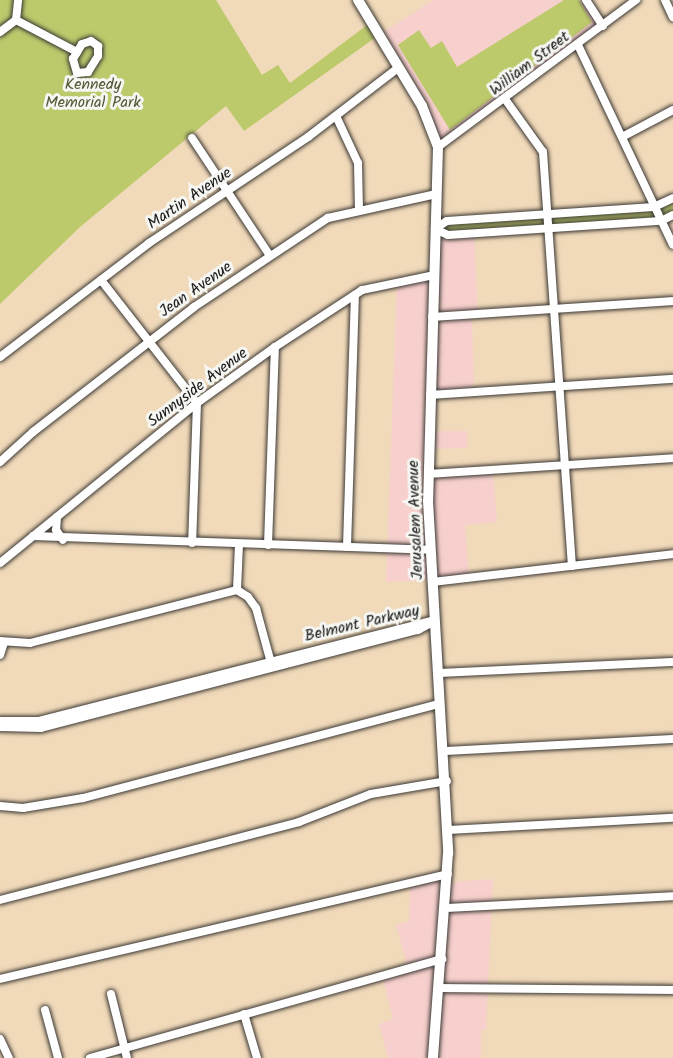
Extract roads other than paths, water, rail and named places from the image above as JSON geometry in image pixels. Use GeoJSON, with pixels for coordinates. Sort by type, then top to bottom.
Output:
{"type":"FeatureCollection","features":[{"type":"Feature","properties":{"kind":"main road","name":"Jerusalem Avenue"},"geometry":{"type":"LineString","coordinates":[[358,0],[422,106],[438,147],[428,474],[430,550],[447,780],[448,874],[433,1058]]}},
{"type":"Feature","properties":{"kind":"street"},"geometry":{"type":"LineString","coordinates":[[0,32],[16,20],[18,0]]}},
{"type":"Feature","properties":{"kind":"street"},"geometry":{"type":"LineString","coordinates":[[586,0],[603,26]]}},
{"type":"Feature","properties":{"kind":"street","name":"William Street"},"geometry":{"type":"LineString","coordinates":[[438,147],[636,0]]}},
{"type":"Feature","properties":{"kind":"street"},"geometry":{"type":"LineString","coordinates":[[664,0],[673,16]]}},
{"type":"Feature","properties":{"kind":"street"},"geometry":{"type":"LineString","coordinates":[[16,20],[77,52]]}},
{"type":"Feature","properties":{"kind":"street"},"geometry":{"type":"LineString","coordinates":[[87,41],[98,46],[98,56],[86,74],[72,68],[77,52],[87,41]]}},
{"type":"Feature","properties":{"kind":"street"},"geometry":{"type":"LineString","coordinates":[[578,45],[673,245]]}},
{"type":"Feature","properties":{"kind":"street","name":"Martin Avenue"},"geometry":{"type":"LineString","coordinates":[[0,357],[101,280],[336,116],[398,68]]}},
{"type":"Feature","properties":{"kind":"street"},"geometry":{"type":"LineString","coordinates":[[505,99],[543,152],[572,566]]}},
{"type":"Feature","properties":{"kind":"street"},"geometry":{"type":"LineString","coordinates":[[622,137],[673,110]]}},
{"type":"Feature","properties":{"kind":"street"},"geometry":{"type":"LineString","coordinates":[[336,116],[358,163],[358,210]]}},
{"type":"Feature","properties":{"kind":"street"},"geometry":{"type":"LineString","coordinates":[[192,138],[270,256]]}},
{"type":"Feature","properties":{"kind":"street","name":"Jean Avenue"},"geometry":{"type":"LineString","coordinates":[[0,462],[33,432],[148,341],[328,218],[436,194]]}},
{"type":"Feature","properties":{"kind":"street"},"geometry":{"type":"LineString","coordinates":[[673,198],[654,207],[447,221],[435,229],[448,236],[661,221],[673,215]]}},
{"type":"Feature","properties":{"kind":"street","name":"Sunnyside Avenue"},"geometry":{"type":"LineString","coordinates":[[0,563],[197,403],[275,347],[355,295],[434,275]]}},
{"type":"Feature","properties":{"kind":"street"},"geometry":{"type":"LineString","coordinates":[[101,280],[197,403],[192,543]]}},
{"type":"Feature","properties":{"kind":"street"},"geometry":{"type":"LineString","coordinates":[[347,547],[355,295]]}},
{"type":"Feature","properties":{"kind":"street"},"geometry":{"type":"LineString","coordinates":[[432,317],[673,301]]}},
{"type":"Feature","properties":{"kind":"street"},"geometry":{"type":"LineString","coordinates":[[268,545],[275,347]]}},
{"type":"Feature","properties":{"kind":"street"},"geometry":{"type":"LineString","coordinates":[[430,395],[673,379]]}},
{"type":"Feature","properties":{"kind":"street"},"geometry":{"type":"LineString","coordinates":[[428,474],[673,458]]}},
{"type":"Feature","properties":{"kind":"street"},"geometry":{"type":"LineString","coordinates":[[57,517],[56,530],[63,540]]}},
{"type":"Feature","properties":{"kind":"street"},"geometry":{"type":"LineString","coordinates":[[33,536],[63,540],[430,550]]}},
{"type":"Feature","properties":{"kind":"street"},"geometry":{"type":"LineString","coordinates":[[237,591],[239,544]]}},
{"type":"Feature","properties":{"kind":"street"},"geometry":{"type":"LineString","coordinates":[[432,582],[673,554]]}},
{"type":"Feature","properties":{"kind":"street"},"geometry":{"type":"LineString","coordinates":[[0,655],[2,642],[30,643],[237,591],[248,597],[256,608],[271,664]]}},
{"type":"Feature","properties":{"kind":"street","name":"Belmont Parkway"},"geometry":{"type":"LineString","coordinates":[[0,721],[39,721],[76,715],[354,642],[416,622],[435,621]]}},
{"type":"Feature","properties":{"kind":"street"},"geometry":{"type":"LineString","coordinates":[[438,673],[673,662]]}},
{"type":"Feature","properties":{"kind":"street"},"geometry":{"type":"LineString","coordinates":[[0,806],[24,807],[83,798],[440,704]]}},
{"type":"Feature","properties":{"kind":"street","name":"Belmont Parkway"},"geometry":{"type":"LineString","coordinates":[[0,727],[42,728],[76,715]]}},
{"type":"Feature","properties":{"kind":"street"},"geometry":{"type":"LineString","coordinates":[[445,752],[673,739]]}},
{"type":"Feature","properties":{"kind":"street"},"geometry":{"type":"LineString","coordinates":[[0,900],[299,822],[371,794],[447,780]]}},
{"type":"Feature","properties":{"kind":"street"},"geometry":{"type":"LineString","coordinates":[[448,830],[673,818]]}},
{"type":"Feature","properties":{"kind":"street"},"geometry":{"type":"LineString","coordinates":[[0,979],[448,874]]}},
{"type":"Feature","properties":{"kind":"street"},"geometry":{"type":"LineString","coordinates":[[446,908],[673,896]]}},
{"type":"Feature","properties":{"kind":"street"},"geometry":{"type":"LineString","coordinates":[[90,1058],[442,959]]}},
{"type":"Feature","properties":{"kind":"street"},"geometry":{"type":"LineString","coordinates":[[439,988],[673,990]]}},
{"type":"Feature","properties":{"kind":"street"},"geometry":{"type":"LineString","coordinates":[[111,994],[127,1058]]}},
{"type":"Feature","properties":{"kind":"street"},"geometry":{"type":"LineString","coordinates":[[45,1010],[58,1058]]}},
{"type":"Feature","properties":{"kind":"street"},"geometry":{"type":"LineString","coordinates":[[244,1014],[257,1058]]}},
{"type":"Feature","properties":{"kind":"street"},"geometry":{"type":"LineString","coordinates":[[0,1039],[9,1058]]}},
{"type":"Feature","properties":{"kind":"park label","name":"Kennedy Memorial Park"},"geometry":{"type":"Point","coordinates":[93,94]}}]}
